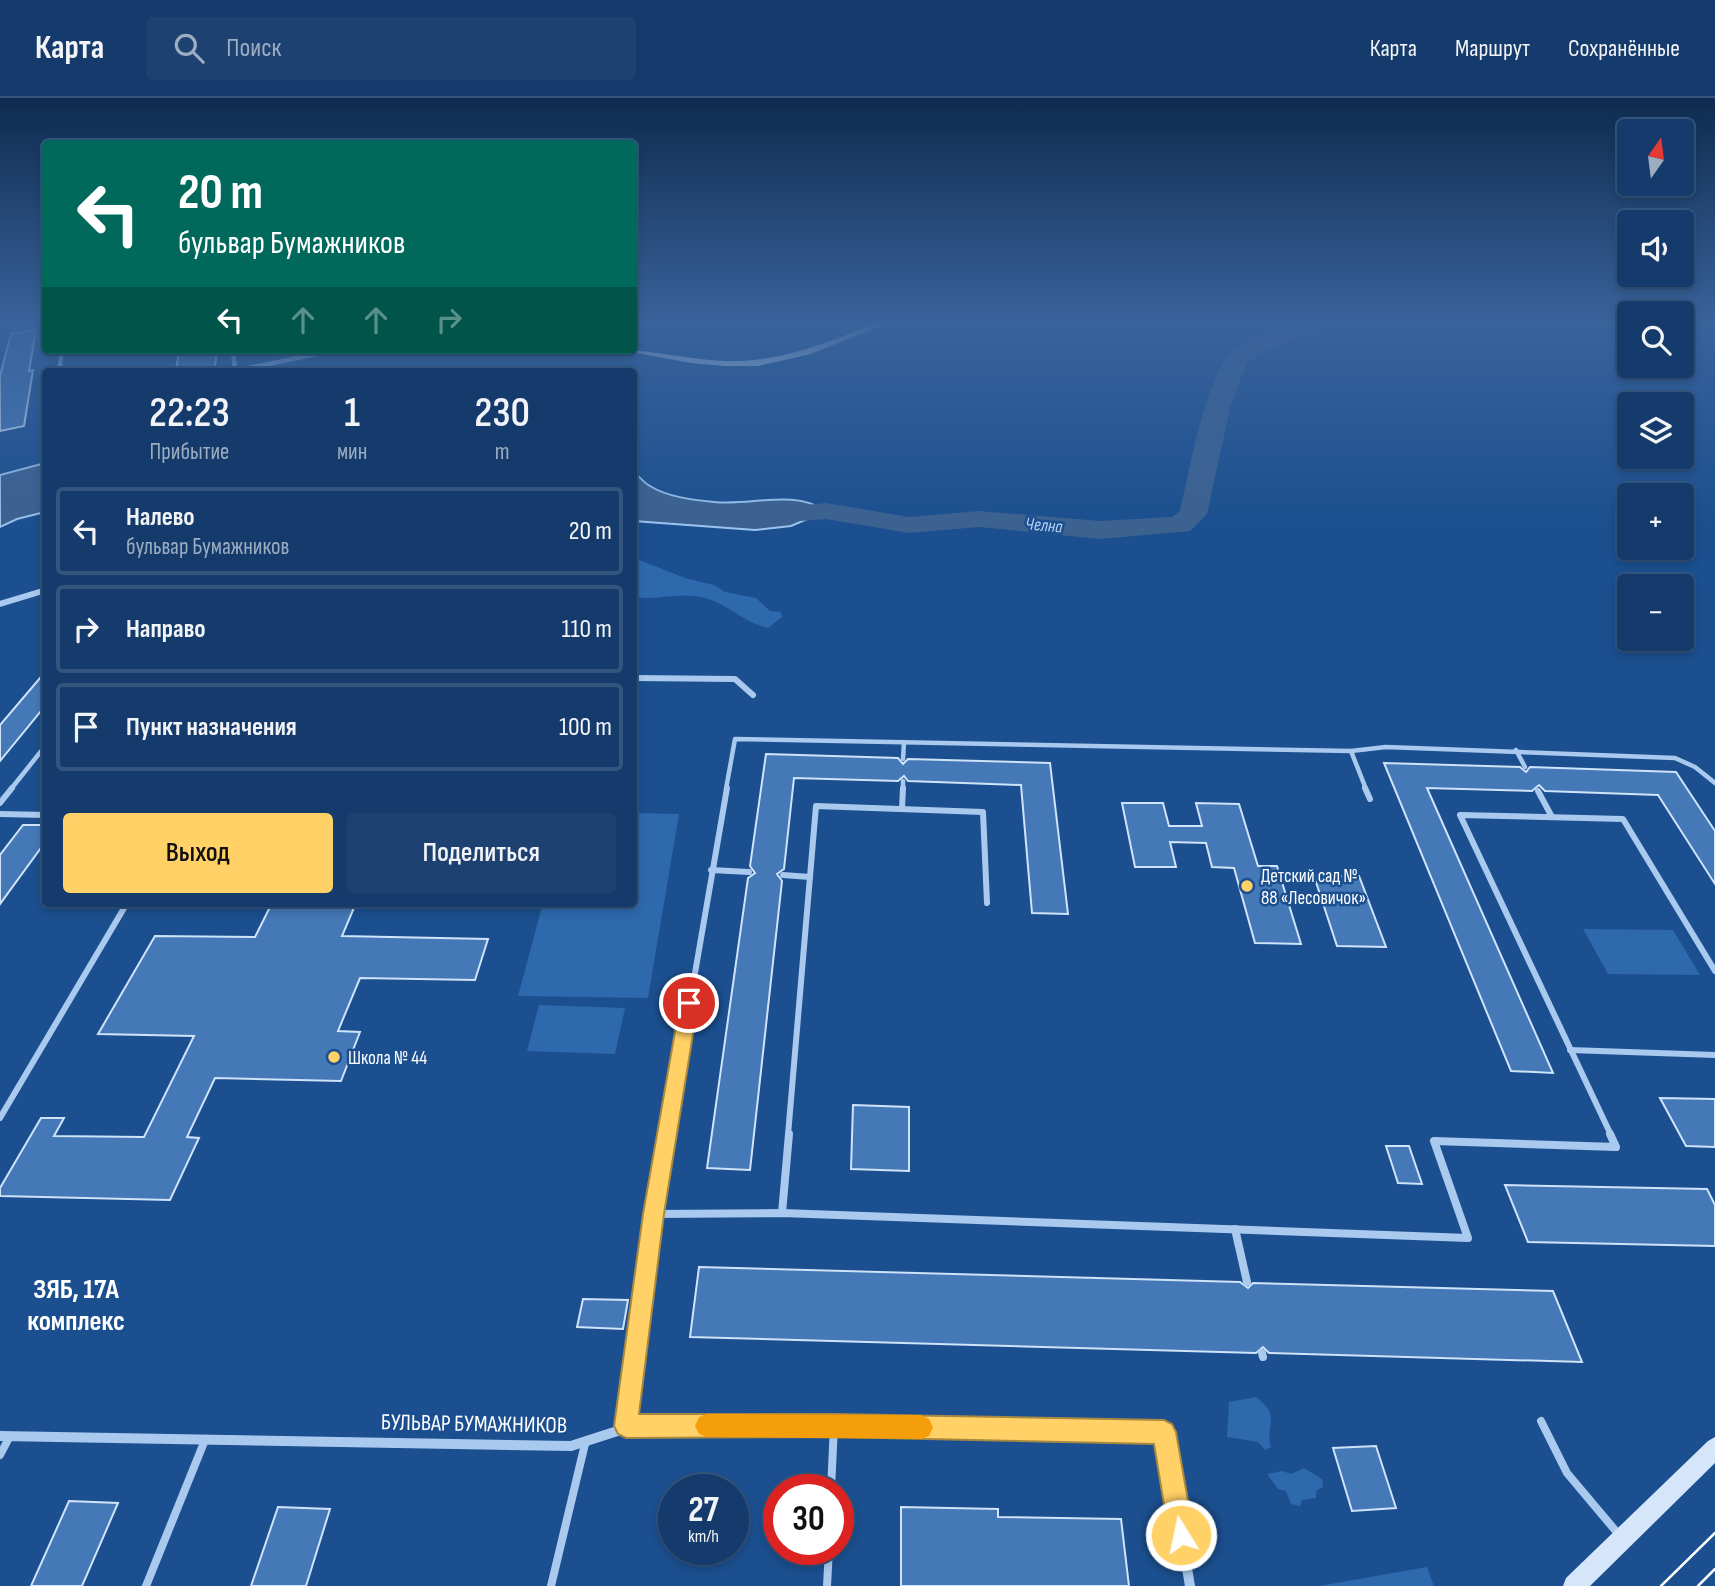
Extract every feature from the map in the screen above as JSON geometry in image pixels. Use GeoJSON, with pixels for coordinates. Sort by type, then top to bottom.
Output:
{"type":"FeatureCollection","features":[{"type":"Feature","properties":{"kind":"street"},"geometry":{"type":"LineString","coordinates":[[0,604],[42,591]]}},
{"type":"Feature","properties":{"kind":"street"},"geometry":{"type":"LineString","coordinates":[[637,678],[735,679],[753,695]]}},
{"type":"Feature","properties":{"kind":"street","name":"БУЛЬВАР БУМАЖНИКОВ"},"geometry":{"type":"LineString","coordinates":[[5,1436],[585,1444],[626,1426],[834,1426],[1164,1432],[1190,1586]]}},
{"type":"Feature","properties":{"kind":"street"},"geometry":{"type":"LineString","coordinates":[[1574,1586],[1715,1448]]}},
{"type":"Feature","properties":{"kind":"lane"},"geometry":{"type":"LineString","coordinates":[[626,1426],[653,1214],[735,738],[1351,751],[1386,747],[1516,750],[1675,758],[1695,767],[1715,783]]}},
{"type":"Feature","properties":{"kind":"lane"},"geometry":{"type":"LineString","coordinates":[[903,758],[904,742]]}},
{"type":"Feature","properties":{"kind":"lane"},"geometry":{"type":"LineString","coordinates":[[0,803],[42,750]]}},
{"type":"Feature","properties":{"kind":"lane"},"geometry":{"type":"LineString","coordinates":[[1516,750],[1525,767]]}},
{"type":"Feature","properties":{"kind":"lane"},"geometry":{"type":"LineString","coordinates":[[1351,751],[1370,799]]}},
{"type":"Feature","properties":{"kind":"lane"},"geometry":{"type":"LineString","coordinates":[[902,808],[903,781]]}},
{"type":"Feature","properties":{"kind":"lane"},"geometry":{"type":"LineString","coordinates":[[1538,791],[1552,817]]}},
{"type":"Feature","properties":{"kind":"lane"},"geometry":{"type":"LineString","coordinates":[[782,1213],[816,806],[983,812],[987,902]]}},
{"type":"Feature","properties":{"kind":"lane"},"geometry":{"type":"LineString","coordinates":[[0,814],[42,816]]}},
{"type":"Feature","properties":{"kind":"lane"},"geometry":{"type":"LineString","coordinates":[[653,1214],[782,1213],[1468,1238],[1434,1141],[1616,1147],[1460,815],[1623,819],[1715,971]]}},
{"type":"Feature","properties":{"kind":"lane"},"geometry":{"type":"LineString","coordinates":[[711,870],[749,873]]}},
{"type":"Feature","properties":{"kind":"lane"},"geometry":{"type":"LineString","coordinates":[[783,875],[810,877]]}},
{"type":"Feature","properties":{"kind":"lane"},"geometry":{"type":"LineString","coordinates":[[0,1118],[125,907]]}},
{"type":"Feature","properties":{"kind":"lane"},"geometry":{"type":"LineString","coordinates":[[1570,1050],[1715,1055]]}},
{"type":"Feature","properties":{"kind":"lane"},"geometry":{"type":"LineString","coordinates":[[1235,1229],[1247,1282]]}},
{"type":"Feature","properties":{"kind":"lane"},"geometry":{"type":"LineString","coordinates":[[1541,1421],[1567,1473],[1622,1539]]}},
{"type":"Feature","properties":{"kind":"lane"},"geometry":{"type":"LineString","coordinates":[[832,1474],[834,1426]]}},
{"type":"Feature","properties":{"kind":"lane"},"geometry":{"type":"LineString","coordinates":[[0,1455],[5,1436]]}},
{"type":"Feature","properties":{"kind":"lane"},"geometry":{"type":"LineString","coordinates":[[146,1586],[205,1440]]}},
{"type":"Feature","properties":{"kind":"lane"},"geometry":{"type":"LineString","coordinates":[[551,1586],[585,1444]]}},
{"type":"Feature","properties":{"kind":"lane"},"geometry":{"type":"LineString","coordinates":[[827,1586],[828,1565]]}},
{"type":"Feature","properties":{"kind":"shaded area"},"geometry":{"type":"Polygon","coordinates":[[[42,464],[42,513],[17,519],[0,527],[0,475],[42,464]]]}},
{"type":"Feature","properties":{"kind":"shaded area"},"geometry":{"type":"Polygon","coordinates":[[[637,475],[657,490],[681,497],[728,503],[800,501],[826,511],[791,526],[755,530],[637,521],[637,475]]]}},
{"type":"Feature","properties":{"kind":"shaded area"},"geometry":{"type":"Polygon","coordinates":[[[637,559],[685,578],[714,585],[725,592],[756,598],[770,611],[781,612],[782,617],[768,628],[705,598],[687,595],[637,597],[637,559]]]}},
{"type":"Feature","properties":{"kind":"shaded area"},"geometry":{"type":"Polygon","coordinates":[[[637,813],[679,814],[648,998],[518,996],[542,907],[637,907],[637,813]]]}},
{"type":"Feature","properties":{"kind":"shaded area"},"geometry":{"type":"Polygon","coordinates":[[[1583,929],[1673,930],[1700,975],[1608,974],[1583,929]]]}},
{"type":"Feature","properties":{"kind":"shaded area"},"geometry":{"type":"Polygon","coordinates":[[[539,1005],[625,1008],[615,1054],[527,1051],[539,1005]]]}},
{"type":"Feature","properties":{"kind":"shaded area"},"geometry":{"type":"Polygon","coordinates":[[[1256,1397],[1271,1415],[1271,1447],[1265,1450],[1258,1442],[1227,1437],[1229,1402],[1256,1397]]]}},
{"type":"Feature","properties":{"kind":"shaded area"},"geometry":{"type":"Polygon","coordinates":[[[1304,1468],[1322,1479],[1323,1487],[1316,1491],[1316,1498],[1302,1500],[1300,1506],[1291,1504],[1286,1491],[1278,1489],[1267,1474],[1282,1471],[1291,1474],[1304,1468]]]}},
{"type":"Feature","properties":{"kind":"shaded area"},"geometry":{"type":"Polygon","coordinates":[[[1427,1567],[1434,1586],[1319,1586],[1427,1567]]]}},
{"type":"Feature","properties":{"kind":"building"},"geometry":{"type":"Polygon","coordinates":[[[0,389],[30,389],[24,426],[0,431],[0,389]]]}},
{"type":"Feature","properties":{"kind":"building"},"geometry":{"type":"Polygon","coordinates":[[[42,676],[42,710],[0,761],[0,725],[42,676]]]}},
{"type":"Feature","properties":{"kind":"building"},"geometry":{"type":"Polygon","coordinates":[[[766,754],[898,758],[903,764],[908,759],[1050,763],[1068,914],[1032,913],[1021,785],[908,781],[904,776],[898,781],[794,778],[784,869],[777,874],[782,881],[750,1170],[707,1168],[748,878],[755,873],[750,866],[766,754]]]}},
{"type":"Feature","properties":{"kind":"building"},"geometry":{"type":"Polygon","coordinates":[[[1384,763],[1520,767],[1526,772],[1530,767],[1676,772],[1715,831],[1715,884],[1658,795],[1545,791],[1539,785],[1532,791],[1427,788],[1553,1073],[1511,1071],[1384,763]]]}},
{"type":"Feature","properties":{"kind":"building"},"geometry":{"type":"Polygon","coordinates":[[[1122,803],[1163,803],[1169,826],[1202,826],[1196,803],[1239,804],[1258,866],[1277,866],[1301,944],[1255,943],[1234,868],[1212,867],[1206,843],[1170,842],[1176,867],[1135,867],[1122,803]]]}},
{"type":"Feature","properties":{"kind":"building"},"geometry":{"type":"Polygon","coordinates":[[[23,825],[42,825],[42,846],[0,904],[0,855],[23,825]]]}},
{"type":"Feature","properties":{"kind":"building"},"geometry":{"type":"Polygon","coordinates":[[[1314,876],[1359,876],[1386,947],[1337,946],[1314,876]]]}},
{"type":"Feature","properties":{"kind":"building"},"geometry":{"type":"Polygon","coordinates":[[[270,907],[354,907],[342,936],[488,939],[475,980],[360,978],[338,1031],[360,1032],[341,1081],[215,1078],[187,1137],[199,1138],[170,1200],[0,1196],[0,1188],[41,1118],[64,1118],[54,1136],[144,1137],[194,1036],[98,1034],[155,936],[255,937],[270,907]]]}},
{"type":"Feature","properties":{"kind":"building"},"geometry":{"type":"Polygon","coordinates":[[[1660,1098],[1715,1099],[1715,1147],[1686,1146],[1660,1098]]]}},
{"type":"Feature","properties":{"kind":"building"},"geometry":{"type":"Polygon","coordinates":[[[853,1105],[909,1107],[909,1171],[851,1169],[853,1105]]]}},
{"type":"Feature","properties":{"kind":"building"},"geometry":{"type":"Polygon","coordinates":[[[1386,1146],[1409,1146],[1422,1184],[1398,1183],[1386,1146]]]}},
{"type":"Feature","properties":{"kind":"building"},"geometry":{"type":"Polygon","coordinates":[[[1505,1185],[1707,1189],[1715,1205],[1715,1246],[1528,1242],[1505,1185]]]}},
{"type":"Feature","properties":{"kind":"building"},"geometry":{"type":"Polygon","coordinates":[[[699,1267],[1240,1282],[1248,1288],[1253,1283],[1553,1291],[1582,1362],[1269,1353],[1263,1347],[1256,1353],[690,1337],[699,1267]]]}},
{"type":"Feature","properties":{"kind":"building"},"geometry":{"type":"Polygon","coordinates":[[[583,1299],[628,1300],[623,1329],[577,1327],[583,1299]]]}},
{"type":"Feature","properties":{"kind":"building"},"geometry":{"type":"Polygon","coordinates":[[[1376,1446],[1396,1508],[1352,1511],[1333,1448],[1376,1446]]]}},
{"type":"Feature","properties":{"kind":"building"},"geometry":{"type":"Polygon","coordinates":[[[69,1501],[118,1503],[82,1586],[31,1586],[69,1501]]]}},
{"type":"Feature","properties":{"kind":"building"},"geometry":{"type":"Polygon","coordinates":[[[278,1507],[330,1509],[306,1586],[251,1586],[278,1507]]]}},
{"type":"Feature","properties":{"kind":"building"},"geometry":{"type":"Polygon","coordinates":[[[901,1507],[998,1509],[998,1517],[1121,1519],[1129,1586],[901,1586],[901,1507]]]}},
{"type":"Feature","properties":{"kind":"waterway","name":"Челна"},"geometry":{"type":"LineString","coordinates":[[773,515],[826,511],[909,525],[979,519],[1100,530],[1180,525],[1193,514],[1223,389]]}},
{"type":"Feature","properties":{"kind":"tram line"},"geometry":{"type":"LineString","coordinates":[[1661,1586],[1715,1533]]}},
{"type":"Feature","properties":{"kind":"tram line"},"geometry":{"type":"LineString","coordinates":[[1698,1586],[1715,1569]]}},
{"type":"Feature","properties":{"kind":"slow traffic"},"geometry":{"type":"LineString","coordinates":[[707,1426],[921,1427]]}},
{"type":"Feature","properties":{"kind":"place","name":"Детский сад № 88 «Лесовичок»"},"geometry":{"type":"Point","coordinates":[1247,886]}},
{"type":"Feature","properties":{"kind":"place","name":"Школа № 44"},"geometry":{"type":"Point","coordinates":[334,1057]}},
{"type":"Feature","properties":{"kind":"district","name":"ЗЯБ, 17А комплекс"},"geometry":{"type":"Point","coordinates":[76,1304]}},
{"type":"Feature","properties":{"kind":"route"},"geometry":{"type":"LineString","coordinates":[[689,1003],[653,1214],[626,1426],[834,1426],[1164,1432],[1181,1535]]}}]}
